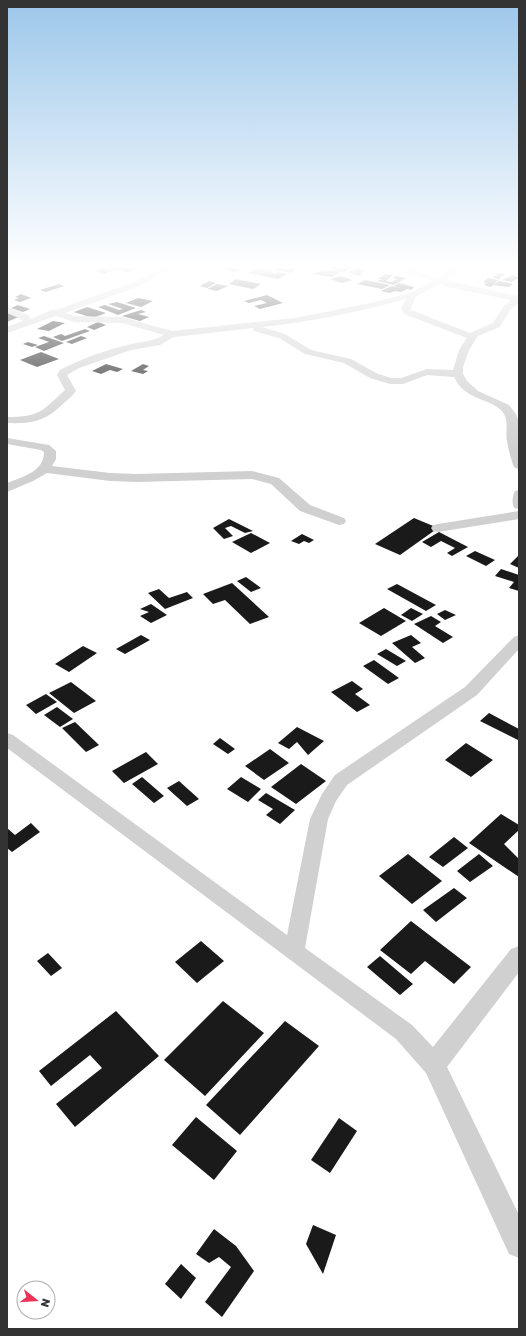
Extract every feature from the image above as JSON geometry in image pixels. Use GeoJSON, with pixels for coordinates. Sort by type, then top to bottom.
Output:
{"type":"FeatureCollection","features":[{"type":"Feature","properties":{"kind":"street"},"geometry":{"type":"LineString","coordinates":[[148,327],[172,334],[231,327]]}},
{"type":"Feature","properties":{"kind":"street"},"geometry":{"type":"LineString","coordinates":[[248,327],[282,336],[308,352],[347,361],[374,376],[390,381],[403,381],[427,372],[458,374]]}},
{"type":"Feature","properties":{"kind":"street"},"geometry":{"type":"LineString","coordinates":[[444,327],[472,337]]}},
{"type":"Feature","properties":{"kind":"street"},"geometry":{"type":"LineString","coordinates":[[490,327],[480,331],[472,337],[464,350],[458,367],[458,374],[462,383],[474,393],[505,407],[510,414],[513,422],[512,440],[519,465]]}},
{"type":"Feature","properties":{"kind":"street"},"geometry":{"type":"LineString","coordinates":[[7,420],[28,420],[36,418],[44,413],[70,391],[70,388],[62,375],[64,372],[75,366],[116,351],[158,342],[172,334]]}},
{"type":"Feature","properties":{"kind":"street"},"geometry":{"type":"LineString","coordinates":[[505,407],[519,405]]}},
{"type":"Feature","properties":{"kind":"street"},"geometry":{"type":"LineString","coordinates":[[7,441],[40,446],[50,450],[51,461],[45,469],[7,488]]}},
{"type":"Feature","properties":{"kind":"street"},"geometry":{"type":"LineString","coordinates":[[45,469],[110,477],[136,478],[252,475],[275,481],[305,508],[339,521]]}},
{"type":"Feature","properties":{"kind":"street"},"geometry":{"type":"LineString","coordinates":[[519,494],[519,505]]}},
{"type":"Feature","properties":{"kind":"street"},"geometry":{"type":"LineString","coordinates":[[438,528],[519,515]]}},
{"type":"Feature","properties":{"kind":"street"},"geometry":{"type":"LineString","coordinates":[[294,952],[319,819],[323,806],[329,796],[341,780],[471,691],[519,640]]}},
{"type":"Feature","properties":{"kind":"street"},"geometry":{"type":"LineString","coordinates":[[7,739],[404,1032],[434,1065],[519,1244]]}},
{"type":"Feature","properties":{"kind":"street"},"geometry":{"type":"LineString","coordinates":[[434,1065],[519,955]]}},
{"type":"Feature","properties":{"kind":"building"},"geometry":{"type":"Polygon","coordinates":[[[40,327],[56,327],[49,331],[37,329],[40,327]]]}},
{"type":"Feature","properties":{"kind":"building"},"geometry":{"type":"Polygon","coordinates":[[[88,327],[100,327],[94,330],[88,327]]]}},
{"type":"Feature","properties":{"kind":"building"},"geometry":{"type":"Polygon","coordinates":[[[85,329],[90,331],[62,341],[53,337],[61,334],[65,336],[85,329]]]}},
{"type":"Feature","properties":{"kind":"building"},"geometry":{"type":"Polygon","coordinates":[[[44,336],[64,343],[44,351],[35,347],[49,342],[38,338],[44,336]]]}},
{"type":"Feature","properties":{"kind":"building"},"geometry":{"type":"Polygon","coordinates":[[[81,336],[87,338],[72,344],[66,342],[81,336]]]}},
{"type":"Feature","properties":{"kind":"building"},"geometry":{"type":"Polygon","coordinates":[[[28,342],[38,345],[32,347],[23,344],[28,342]]]}},
{"type":"Feature","properties":{"kind":"building"},"geometry":{"type":"Polygon","coordinates":[[[41,352],[59,359],[37,367],[20,360],[41,352]]]}},
{"type":"Feature","properties":{"kind":"building"},"geometry":{"type":"Polygon","coordinates":[[[106,364],[123,369],[117,372],[110,370],[101,374],[92,371],[106,364]]]}},
{"type":"Feature","properties":{"kind":"building"},"geometry":{"type":"Polygon","coordinates":[[[143,364],[149,366],[143,370],[148,371],[143,374],[131,371],[143,364]]]}},
{"type":"Feature","properties":{"kind":"building"},"geometry":{"type":"Polygon","coordinates":[[[414,518],[438,528],[400,555],[375,544],[414,518]]]}},
{"type":"Feature","properties":{"kind":"building"},"geometry":{"type":"Polygon","coordinates":[[[229,519],[253,531],[245,533],[231,526],[225,528],[233,536],[224,539],[213,528],[229,519]]]}},
{"type":"Feature","properties":{"kind":"building"},"geometry":{"type":"Polygon","coordinates":[[[439,532],[468,547],[452,556],[447,553],[455,548],[441,541],[431,547],[422,542],[439,532]]]}},
{"type":"Feature","properties":{"kind":"building"},"geometry":{"type":"Polygon","coordinates":[[[251,533],[270,543],[251,553],[232,542],[251,533]]]}},
{"type":"Feature","properties":{"kind":"building"},"geometry":{"type":"Polygon","coordinates":[[[302,534],[314,540],[309,543],[304,541],[299,544],[291,541],[302,534]]]}},
{"type":"Feature","properties":{"kind":"building"},"geometry":{"type":"Polygon","coordinates":[[[475,551],[495,560],[486,566],[466,556],[475,551]]]}},
{"type":"Feature","properties":{"kind":"building"},"geometry":{"type":"Polygon","coordinates":[[[519,555],[519,568],[510,564],[519,555]]]}},
{"type":"Feature","properties":{"kind":"building"},"geometry":{"type":"Polygon","coordinates":[[[501,569],[519,575],[519,591],[509,588],[514,582],[495,576],[501,569]]]}},
{"type":"Feature","properties":{"kind":"building"},"geometry":{"type":"Polygon","coordinates":[[[246,577],[261,588],[251,592],[237,581],[246,577]]]}},
{"type":"Feature","properties":{"kind":"building"},"geometry":{"type":"Polygon","coordinates":[[[232,583],[269,617],[250,624],[225,600],[213,604],[203,594],[232,583]]]}},
{"type":"Feature","properties":{"kind":"building"},"geometry":{"type":"Polygon","coordinates":[[[397,584],[436,605],[426,611],[387,589],[397,584]]]}},
{"type":"Feature","properties":{"kind":"building"},"geometry":{"type":"Polygon","coordinates":[[[159,589],[169,598],[187,592],[193,598],[165,609],[148,593],[159,589]]]}},
{"type":"Feature","properties":{"kind":"building"},"geometry":{"type":"Polygon","coordinates":[[[151,604],[167,615],[151,623],[140,616],[149,612],[140,609],[151,604]]]}},
{"type":"Feature","properties":{"kind":"building"},"geometry":{"type":"Polygon","coordinates":[[[384,608],[406,621],[381,636],[359,623],[384,608]]]}},
{"type":"Feature","properties":{"kind":"building"},"geometry":{"type":"Polygon","coordinates":[[[411,608],[423,614],[412,621],[401,615],[411,608]]]}},
{"type":"Feature","properties":{"kind":"building"},"geometry":{"type":"Polygon","coordinates":[[[445,610],[456,615],[445,620],[437,614],[445,610]]]}},
{"type":"Feature","properties":{"kind":"building"},"geometry":{"type":"Polygon","coordinates":[[[431,616],[441,622],[435,626],[453,637],[443,643],[414,624],[431,616]]]}},
{"type":"Feature","properties":{"kind":"building"},"geometry":{"type":"Polygon","coordinates":[[[141,635],[150,640],[125,654],[116,649],[141,635]]]}},
{"type":"Feature","properties":{"kind":"building"},"geometry":{"type":"Polygon","coordinates":[[[411,635],[421,643],[412,647],[425,658],[415,663],[392,643],[411,635]]]}},
{"type":"Feature","properties":{"kind":"building"},"geometry":{"type":"Polygon","coordinates":[[[83,646],[97,653],[69,672],[55,664],[83,646]]]}},
{"type":"Feature","properties":{"kind":"building"},"geometry":{"type":"Polygon","coordinates":[[[386,649],[406,661],[397,666],[377,654],[386,649]]]}},
{"type":"Feature","properties":{"kind":"building"},"geometry":{"type":"Polygon","coordinates":[[[374,660],[399,678],[388,684],[363,666],[374,660]]]}},
{"type":"Feature","properties":{"kind":"building"},"geometry":{"type":"Polygon","coordinates":[[[352,681],[363,689],[355,694],[370,705],[357,712],[331,692],[352,681]]]}},
{"type":"Feature","properties":{"kind":"building"},"geometry":{"type":"Polygon","coordinates":[[[71,682],[96,701],[74,713],[49,693],[71,682]]]}},
{"type":"Feature","properties":{"kind":"building"},"geometry":{"type":"Polygon","coordinates":[[[46,694],[57,702],[36,714],[26,705],[46,694]]]}},
{"type":"Feature","properties":{"kind":"building"},"geometry":{"type":"Polygon","coordinates":[[[57,707],[73,719],[60,727],[44,715],[57,707]]]}},
{"type":"Feature","properties":{"kind":"building"},"geometry":{"type":"Polygon","coordinates":[[[489,713],[519,729],[519,739],[518,740],[480,721],[489,713]]]}},
{"type":"Feature","properties":{"kind":"building"},"geometry":{"type":"Polygon","coordinates":[[[75,722],[99,745],[86,752],[62,728],[75,722]]]}},
{"type":"Feature","properties":{"kind":"building"},"geometry":{"type":"Polygon","coordinates":[[[297,727],[324,741],[308,755],[297,742],[289,749],[278,743],[297,727]]]}},
{"type":"Feature","properties":{"kind":"building"},"geometry":{"type":"Polygon","coordinates":[[[220,738],[235,749],[228,754],[213,744],[220,738]]]}},
{"type":"Feature","properties":{"kind":"building"},"geometry":{"type":"Polygon","coordinates":[[[466,743],[493,760],[471,777],[445,760],[466,743]]]}},
{"type":"Feature","properties":{"kind":"building"},"geometry":{"type":"Polygon","coordinates":[[[270,749],[289,763],[264,780],[245,766],[270,749]]]}},
{"type":"Feature","properties":{"kind":"building"},"geometry":{"type":"Polygon","coordinates":[[[146,752],[158,764],[124,783],[112,771],[146,752]]]}},
{"type":"Feature","properties":{"kind":"building"},"geometry":{"type":"Polygon","coordinates":[[[301,764],[326,781],[296,804],[271,787],[301,764]]]}},
{"type":"Feature","properties":{"kind":"building"},"geometry":{"type":"Polygon","coordinates":[[[142,777],[164,796],[154,803],[132,784],[142,777]]]}},
{"type":"Feature","properties":{"kind":"building"},"geometry":{"type":"Polygon","coordinates":[[[241,777],[261,789],[248,802],[227,789],[241,777]]]}},
{"type":"Feature","properties":{"kind":"building"},"geometry":{"type":"Polygon","coordinates":[[[179,781],[199,799],[187,806],[167,788],[179,781]]]}},
{"type":"Feature","properties":{"kind":"building"},"geometry":{"type":"Polygon","coordinates":[[[266,793],[295,810],[280,824],[266,815],[273,809],[258,800],[266,793]]]}},
{"type":"Feature","properties":{"kind":"building"},"geometry":{"type":"Polygon","coordinates":[[[501,814],[519,825],[519,830],[504,844],[519,859],[519,877],[469,843],[501,814]]]}},
{"type":"Feature","properties":{"kind":"building"},"geometry":{"type":"Polygon","coordinates":[[[31,823],[40,832],[12,852],[7,848],[7,828],[15,835],[31,823]]]}},
{"type":"Feature","properties":{"kind":"building"},"geometry":{"type":"Polygon","coordinates":[[[454,837],[468,848],[443,867],[429,857],[454,837]]]}},
{"type":"Feature","properties":{"kind":"building"},"geometry":{"type":"Polygon","coordinates":[[[408,854],[442,881],[412,904],[379,876],[408,854]]]}},
{"type":"Feature","properties":{"kind":"building"},"geometry":{"type":"Polygon","coordinates":[[[479,854],[493,866],[470,882],[457,871],[479,854]]]}},
{"type":"Feature","properties":{"kind":"building"},"geometry":{"type":"Polygon","coordinates":[[[454,888],[467,898],[436,922],[423,910],[454,888]]]}},
{"type":"Feature","properties":{"kind":"building"},"geometry":{"type":"Polygon","coordinates":[[[411,921],[471,967],[454,984],[425,961],[411,974],[380,950],[411,921]]]}},
{"type":"Feature","properties":{"kind":"building"},"geometry":{"type":"Polygon","coordinates":[[[201,941],[224,961],[197,983],[175,962],[201,941]]]}},
{"type":"Feature","properties":{"kind":"building"},"geometry":{"type":"Polygon","coordinates":[[[48,953],[62,968],[51,976],[37,961],[48,953]]]}},
{"type":"Feature","properties":{"kind":"building"},"geometry":{"type":"Polygon","coordinates":[[[380,956],[413,984],[400,995],[367,967],[380,956]]]}},
{"type":"Feature","properties":{"kind":"building"},"geometry":{"type":"Polygon","coordinates":[[[223,1001],[264,1033],[205,1096],[164,1060],[223,1001]]]}},
{"type":"Feature","properties":{"kind":"building"},"geometry":{"type":"Polygon","coordinates":[[[116,1011],[159,1056],[75,1127],[56,1104],[102,1068],[90,1055],[51,1086],[39,1071],[116,1011]]]}},
{"type":"Feature","properties":{"kind":"building"},"geometry":{"type":"Polygon","coordinates":[[[285,1021],[319,1046],[240,1135],[206,1105],[285,1021]]]}},
{"type":"Feature","properties":{"kind":"building"},"geometry":{"type":"Polygon","coordinates":[[[196,1117],[237,1151],[214,1180],[172,1145],[196,1117]]]}},
{"type":"Feature","properties":{"kind":"building"},"geometry":{"type":"Polygon","coordinates":[[[339,1118],[357,1131],[330,1173],[311,1160],[339,1118]]]}},
{"type":"Feature","properties":{"kind":"building"},"geometry":{"type":"Polygon","coordinates":[[[313,1225],[336,1235],[323,1274],[306,1244],[313,1225]]]}},
{"type":"Feature","properties":{"kind":"building"},"geometry":{"type":"Polygon","coordinates":[[[214,1229],[236,1246],[254,1271],[222,1317],[205,1302],[231,1267],[219,1257],[209,1263],[196,1254],[214,1229]]]}},
{"type":"Feature","properties":{"kind":"building"},"geometry":{"type":"Polygon","coordinates":[[[181,1264],[196,1278],[181,1299],[165,1284],[181,1264]]]}}]}
